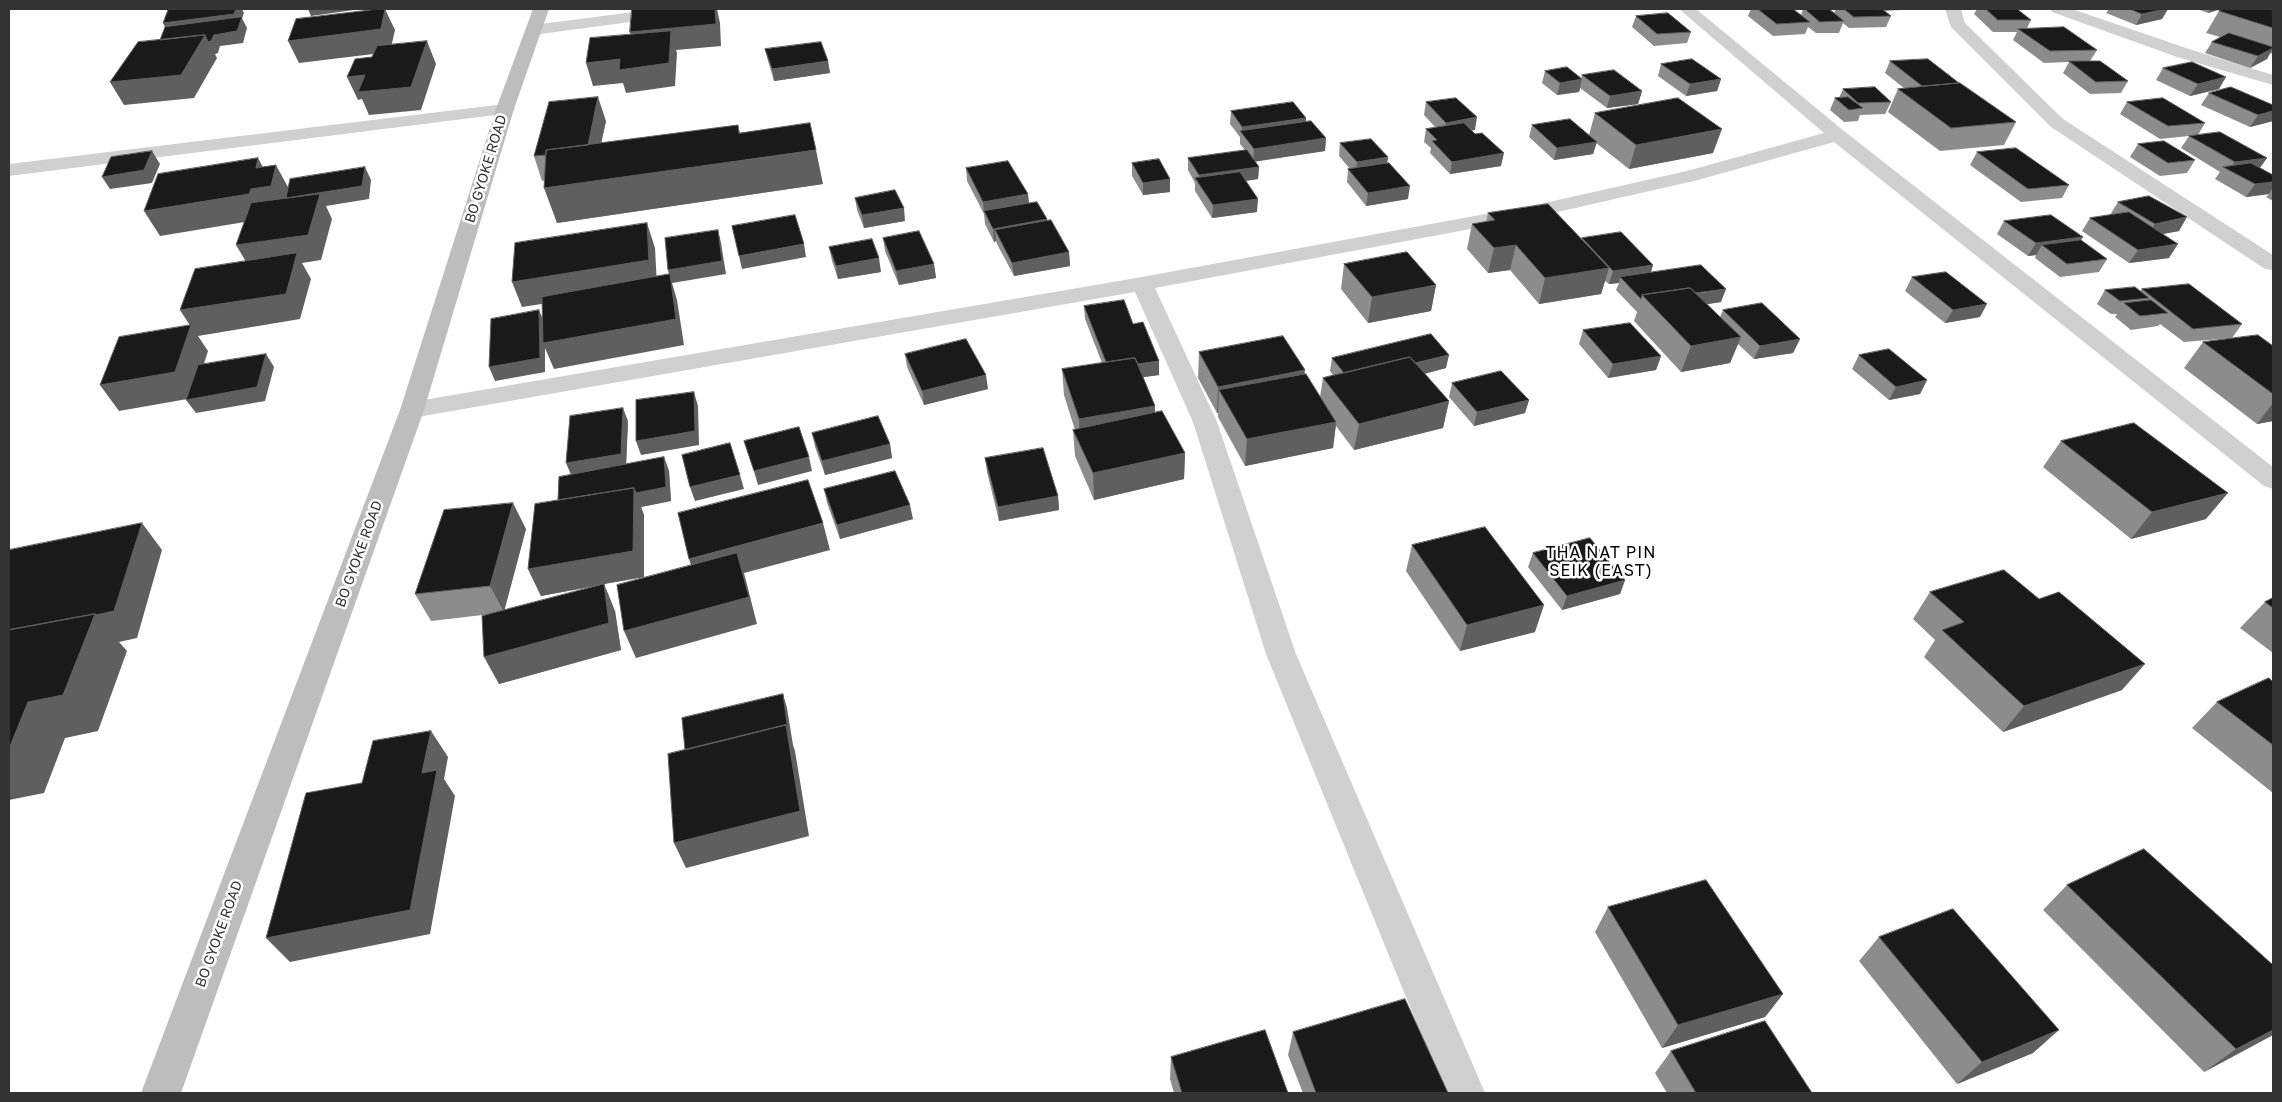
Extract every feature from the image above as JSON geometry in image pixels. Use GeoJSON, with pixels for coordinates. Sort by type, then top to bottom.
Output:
{"type":"FeatureCollection","features":[{"type":"Feature","properties":{"kind":"street"},"geometry":{"type":"LineString","coordinates":[[537,19],[690,9]]}},
{"type":"Feature","properties":{"kind":"street"},"geometry":{"type":"LineString","coordinates":[[1687,9],[1837,135],[2273,480]]}},
{"type":"Feature","properties":{"kind":"street"},"geometry":{"type":"LineString","coordinates":[[1953,9],[1957,24],[2057,122],[2273,264]]}},
{"type":"Feature","properties":{"kind":"street"},"geometry":{"type":"LineString","coordinates":[[2058,9],[2183,53],[2273,80]]}},
{"type":"Feature","properties":{"kind":"street","name":"BO GYOKE ROAD"},"geometry":{"type":"LineString","coordinates":[[161,1093],[412,410],[505,109],[537,19]]}},
{"type":"Feature","properties":{"kind":"street"},"geometry":{"type":"LineString","coordinates":[[9,170],[505,109]]}},
{"type":"Feature","properties":{"kind":"street"},"geometry":{"type":"LineString","coordinates":[[412,410],[1142,284],[1540,210],[1690,176],[1837,135]]}},
{"type":"Feature","properties":{"kind":"street"},"geometry":{"type":"LineString","coordinates":[[1142,284],[1205,422],[1281,654],[1465,1093]]}},
{"type":"Feature","properties":{"kind":"building"},"geometry":{"type":"Polygon","coordinates":[[[236,9],[234,14],[163,23],[168,10],[236,9]]]}},
{"type":"Feature","properties":{"kind":"building"},"geometry":{"type":"Polygon","coordinates":[[[385,9],[381,29],[288,41],[296,19],[385,9]]]}},
{"type":"Feature","properties":{"kind":"building"},"geometry":{"type":"Polygon","coordinates":[[[632,9],[715,9],[716,24],[630,32],[632,9]]]}},
{"type":"Feature","properties":{"kind":"building"},"geometry":{"type":"Polygon","coordinates":[[[1758,9],[1793,9],[1810,22],[1777,24],[1758,9]]]}},
{"type":"Feature","properties":{"kind":"building"},"geometry":{"type":"Polygon","coordinates":[[[1805,9],[1829,9],[1844,21],[1820,22],[1805,9]]]}},
{"type":"Feature","properties":{"kind":"building"},"geometry":{"type":"Polygon","coordinates":[[[1844,9],[1882,9],[1891,16],[1854,17],[1844,9]]]}},
{"type":"Feature","properties":{"kind":"building"},"geometry":{"type":"Polygon","coordinates":[[[1986,9],[2017,9],[2031,20],[1998,20],[1986,9]]]}},
{"type":"Feature","properties":{"kind":"building"},"geometry":{"type":"Polygon","coordinates":[[[2130,9],[2165,9],[2142,14],[2130,9]]]}},
{"type":"Feature","properties":{"kind":"building"},"geometry":{"type":"Polygon","coordinates":[[[2223,9],[2273,10],[2273,28],[2219,11],[2223,9]]]}},
{"type":"Feature","properties":{"kind":"building"},"geometry":{"type":"Polygon","coordinates":[[[1668,13],[1691,32],[1657,34],[1636,16],[1668,13]]]}},
{"type":"Feature","properties":{"kind":"building"},"geometry":{"type":"Polygon","coordinates":[[[242,17],[237,31],[214,35],[211,41],[208,42],[205,35],[160,40],[165,27],[242,17]]]}},
{"type":"Feature","properties":{"kind":"building"},"geometry":{"type":"Polygon","coordinates":[[[2064,27],[2097,50],[2050,51],[2018,29],[2064,27]]]}},
{"type":"Feature","properties":{"kind":"building"},"geometry":{"type":"Polygon","coordinates":[[[671,31],[669,63],[619,70],[620,59],[586,63],[590,38],[671,31]]]}},
{"type":"Feature","properties":{"kind":"building"},"geometry":{"type":"Polygon","coordinates":[[[2229,33],[2273,48],[2258,56],[2212,42],[2229,33]]]}},
{"type":"Feature","properties":{"kind":"building"},"geometry":{"type":"Polygon","coordinates":[[[205,35],[181,75],[110,82],[138,42],[205,35]]]}},
{"type":"Feature","properties":{"kind":"building"},"geometry":{"type":"Polygon","coordinates":[[[427,41],[411,87],[358,92],[365,75],[347,77],[355,59],[372,57],[377,46],[427,41]]]}},
{"type":"Feature","properties":{"kind":"building"},"geometry":{"type":"Polygon","coordinates":[[[821,42],[828,61],[772,69],[765,49],[821,42]]]}},
{"type":"Feature","properties":{"kind":"building"},"geometry":{"type":"Polygon","coordinates":[[[1692,59],[1721,79],[1690,84],[1661,64],[1692,59]]]}},
{"type":"Feature","properties":{"kind":"building"},"geometry":{"type":"Polygon","coordinates":[[[1928,59],[1959,83],[1922,86],[1890,61],[1928,59]]]}},
{"type":"Feature","properties":{"kind":"building"},"geometry":{"type":"Polygon","coordinates":[[[2069,61],[2100,61],[2128,81],[2096,82],[2069,61]]]}},
{"type":"Feature","properties":{"kind":"building"},"geometry":{"type":"Polygon","coordinates":[[[2192,62],[2226,77],[2198,84],[2163,68],[2192,62]]]}},
{"type":"Feature","properties":{"kind":"building"},"geometry":{"type":"Polygon","coordinates":[[[1567,67],[1582,79],[1560,83],[1545,71],[1567,67]]]}},
{"type":"Feature","properties":{"kind":"building"},"geometry":{"type":"Polygon","coordinates":[[[1614,70],[1642,91],[1610,96],[1582,75],[1614,70]]]}},
{"type":"Feature","properties":{"kind":"building"},"geometry":{"type":"Polygon","coordinates":[[[1960,83],[2016,122],[1951,128],[1898,89],[1960,83]]]}},
{"type":"Feature","properties":{"kind":"building"},"geometry":{"type":"Polygon","coordinates":[[[1875,87],[1891,102],[1858,103],[1843,89],[1875,87]]]}},
{"type":"Feature","properties":{"kind":"building"},"geometry":{"type":"Polygon","coordinates":[[[2231,87],[2273,105],[2273,111],[2258,115],[2209,93],[2231,87]]]}},
{"type":"Feature","properties":{"kind":"building"},"geometry":{"type":"Polygon","coordinates":[[[598,97],[588,145],[546,150],[546,155],[534,156],[549,102],[598,97]]]}},
{"type":"Feature","properties":{"kind":"building"},"geometry":{"type":"Polygon","coordinates":[[[1848,97],[1863,108],[1849,110],[1835,98],[1848,97]]]}},
{"type":"Feature","properties":{"kind":"building"},"geometry":{"type":"Polygon","coordinates":[[[1456,98],[1477,117],[1446,123],[1426,102],[1456,98]]]}},
{"type":"Feature","properties":{"kind":"building"},"geometry":{"type":"Polygon","coordinates":[[[1678,98],[1722,129],[1636,145],[1595,113],[1678,98]]]}},
{"type":"Feature","properties":{"kind":"building"},"geometry":{"type":"Polygon","coordinates":[[[2163,98],[2205,123],[2168,126],[2127,102],[2163,98]]]}},
{"type":"Feature","properties":{"kind":"building"},"geometry":{"type":"Polygon","coordinates":[[[1293,102],[1306,118],[1242,127],[1231,111],[1293,102]]]}},
{"type":"Feature","properties":{"kind":"building"},"geometry":{"type":"Polygon","coordinates":[[[1570,119],[1597,142],[1557,148],[1532,125],[1570,119]]]}},
{"type":"Feature","properties":{"kind":"building"},"geometry":{"type":"Polygon","coordinates":[[[1311,121],[1326,138],[1254,149],[1240,131],[1311,121]]]}},
{"type":"Feature","properties":{"kind":"building"},"geometry":{"type":"Polygon","coordinates":[[[810,123],[816,150],[544,188],[546,150],[738,125],[739,133],[810,123]]]}},
{"type":"Feature","properties":{"kind":"building"},"geometry":{"type":"Polygon","coordinates":[[[1464,123],[1475,134],[1482,133],[1504,153],[1452,162],[1432,141],[1437,140],[1426,129],[1464,123]]]}},
{"type":"Feature","properties":{"kind":"building"},"geometry":{"type":"Polygon","coordinates":[[[2220,132],[2267,158],[2235,162],[2189,136],[2220,132]]]}},
{"type":"Feature","properties":{"kind":"building"},"geometry":{"type":"Polygon","coordinates":[[[1371,139],[1388,157],[1357,162],[1340,143],[1371,139]]]}},
{"type":"Feature","properties":{"kind":"building"},"geometry":{"type":"Polygon","coordinates":[[[2164,141],[2195,160],[2168,163],[2138,144],[2164,141]]]}},
{"type":"Feature","properties":{"kind":"building"},"geometry":{"type":"Polygon","coordinates":[[[2016,148],[2069,185],[2028,189],[1977,152],[2016,148]]]}},
{"type":"Feature","properties":{"kind":"building"},"geometry":{"type":"Polygon","coordinates":[[[1247,150],[1259,167],[1199,175],[1188,158],[1247,150]]]}},
{"type":"Feature","properties":{"kind":"building"},"geometry":{"type":"Polygon","coordinates":[[[152,151],[144,170],[102,177],[111,157],[152,151]]]}},
{"type":"Feature","properties":{"kind":"building"},"geometry":{"type":"Polygon","coordinates":[[[258,158],[256,168],[276,165],[271,186],[251,189],[249,194],[144,211],[158,174],[258,158]]]}},
{"type":"Feature","properties":{"kind":"building"},"geometry":{"type":"Polygon","coordinates":[[[1159,159],[1170,179],[1143,183],[1132,163],[1159,159]]]}},
{"type":"Feature","properties":{"kind":"building"},"geometry":{"type":"Polygon","coordinates":[[[1008,161],[1028,194],[983,202],[966,168],[1008,161]]]}},
{"type":"Feature","properties":{"kind":"building"},"geometry":{"type":"Polygon","coordinates":[[[1389,163],[1410,186],[1368,193],[1348,169],[1389,163]]]}},
{"type":"Feature","properties":{"kind":"building"},"geometry":{"type":"Polygon","coordinates":[[[2251,163],[2273,175],[2273,182],[2255,184],[2223,167],[2251,163]]]}},
{"type":"Feature","properties":{"kind":"building"},"geometry":{"type":"Polygon","coordinates":[[[365,167],[362,186],[286,198],[290,179],[365,167]]]}},
{"type":"Feature","properties":{"kind":"building"},"geometry":{"type":"Polygon","coordinates":[[[1240,172],[1258,199],[1213,205],[1195,178],[1240,172]]]}},
{"type":"Feature","properties":{"kind":"building"},"geometry":{"type":"Polygon","coordinates":[[[895,190],[904,208],[862,215],[855,198],[895,190]]]}},
{"type":"Feature","properties":{"kind":"building"},"geometry":{"type":"Polygon","coordinates":[[[320,194],[308,235],[236,245],[251,203],[320,194]]]}},
{"type":"Feature","properties":{"kind":"building"},"geometry":{"type":"Polygon","coordinates":[[[2149,196],[2187,217],[2155,224],[2118,202],[2149,196]]]}},
{"type":"Feature","properties":{"kind":"building"},"geometry":{"type":"Polygon","coordinates":[[[1037,202],[1047,219],[993,229],[984,211],[1037,202]]]}},
{"type":"Feature","properties":{"kind":"building"},"geometry":{"type":"Polygon","coordinates":[[[1548,204],[1609,268],[1545,278],[1516,245],[1494,248],[1472,224],[1495,220],[1488,213],[1548,204]]]}},
{"type":"Feature","properties":{"kind":"building"},"geometry":{"type":"Polygon","coordinates":[[[2129,212],[2178,244],[2138,250],[2090,218],[2129,212]]]}},
{"type":"Feature","properties":{"kind":"building"},"geometry":{"type":"Polygon","coordinates":[[[795,215],[804,244],[739,256],[732,226],[795,215]]]}},
{"type":"Feature","properties":{"kind":"building"},"geometry":{"type":"Polygon","coordinates":[[[2051,215],[2083,237],[2036,243],[2004,221],[2051,215]]]}},
{"type":"Feature","properties":{"kind":"building"},"geometry":{"type":"Polygon","coordinates":[[[1051,220],[1069,252],[1012,263],[995,230],[1051,220]]]}},
{"type":"Feature","properties":{"kind":"building"},"geometry":{"type":"Polygon","coordinates":[[[647,223],[649,260],[512,282],[515,243],[647,223]]]}},
{"type":"Feature","properties":{"kind":"building"},"geometry":{"type":"Polygon","coordinates":[[[718,230],[722,261],[668,270],[665,238],[718,230]]]}},
{"type":"Feature","properties":{"kind":"building"},"geometry":{"type":"Polygon","coordinates":[[[919,231],[934,264],[896,271],[883,238],[919,231]]]}},
{"type":"Feature","properties":{"kind":"building"},"geometry":{"type":"Polygon","coordinates":[[[1621,232],[1653,265],[1613,271],[1582,238],[1621,232]]]}},
{"type":"Feature","properties":{"kind":"building"},"geometry":{"type":"Polygon","coordinates":[[[872,239],[879,258],[836,266],[829,247],[872,239]]]}},
{"type":"Feature","properties":{"kind":"building"},"geometry":{"type":"Polygon","coordinates":[[[2081,240],[2107,259],[2067,264],[2042,245],[2081,240]]]}},
{"type":"Feature","properties":{"kind":"building"},"geometry":{"type":"Polygon","coordinates":[[[1407,252],[1436,285],[1372,297],[1344,264],[1407,252]]]}},
{"type":"Feature","properties":{"kind":"building"},"geometry":{"type":"Polygon","coordinates":[[[297,253],[286,294],[180,310],[195,269],[297,253]]]}},
{"type":"Feature","properties":{"kind":"building"},"geometry":{"type":"Polygon","coordinates":[[[1701,265],[1726,289],[1696,293],[1690,288],[1642,295],[1641,299],[1620,277],[1701,265]]]}},
{"type":"Feature","properties":{"kind":"building"},"geometry":{"type":"Polygon","coordinates":[[[1946,272],[1987,304],[1953,310],[1912,277],[1946,272]]]}},
{"type":"Feature","properties":{"kind":"building"},"geometry":{"type":"Polygon","coordinates":[[[670,274],[676,319],[543,343],[542,297],[670,274]]]}},
{"type":"Feature","properties":{"kind":"building"},"geometry":{"type":"Polygon","coordinates":[[[2189,284],[2242,324],[2193,329],[2142,289],[2189,284]]]}},
{"type":"Feature","properties":{"kind":"building"},"geometry":{"type":"Polygon","coordinates":[[[2135,287],[2149,298],[2120,301],[2105,290],[2135,287]]]}},
{"type":"Feature","properties":{"kind":"building"},"geometry":{"type":"Polygon","coordinates":[[[1690,288],[1741,337],[1691,346],[1642,295],[1690,288]]]}},
{"type":"Feature","properties":{"kind":"building"},"geometry":{"type":"Polygon","coordinates":[[[1124,300],[1133,324],[1143,322],[1159,361],[1138,364],[1135,358],[1106,362],[1084,306],[1124,300]]]}},
{"type":"Feature","properties":{"kind":"building"},"geometry":{"type":"Polygon","coordinates":[[[2151,300],[2168,313],[2140,316],[2124,303],[2151,300]]]}},
{"type":"Feature","properties":{"kind":"building"},"geometry":{"type":"Polygon","coordinates":[[[1762,303],[1800,339],[1760,346],[1723,310],[1762,303]]]}},
{"type":"Feature","properties":{"kind":"building"},"geometry":{"type":"Polygon","coordinates":[[[539,310],[540,358],[489,367],[491,319],[539,310]]]}},
{"type":"Feature","properties":{"kind":"building"},"geometry":{"type":"Polygon","coordinates":[[[1630,323],[1661,356],[1613,364],[1583,330],[1630,323]]]}},
{"type":"Feature","properties":{"kind":"building"},"geometry":{"type":"Polygon","coordinates":[[[191,325],[175,372],[100,385],[119,337],[191,325]]]}},
{"type":"Feature","properties":{"kind":"building"},"geometry":{"type":"Polygon","coordinates":[[[1431,334],[1449,355],[1415,363],[1410,357],[1344,373],[1332,358],[1431,334]]]}},
{"type":"Feature","properties":{"kind":"building"},"geometry":{"type":"Polygon","coordinates":[[[2258,335],[2273,346],[2273,394],[2203,342],[2258,335]]]}},
{"type":"Feature","properties":{"kind":"building"},"geometry":{"type":"Polygon","coordinates":[[[1283,336],[1305,370],[1218,387],[1199,352],[1283,336]]]}},
{"type":"Feature","properties":{"kind":"building"},"geometry":{"type":"Polygon","coordinates":[[[966,339],[986,375],[922,391],[905,354],[966,339]]]}},
{"type":"Feature","properties":{"kind":"building"},"geometry":{"type":"Polygon","coordinates":[[[1889,349],[1927,380],[1896,387],[1859,355],[1889,349]]]}},
{"type":"Feature","properties":{"kind":"building"},"geometry":{"type":"Polygon","coordinates":[[[266,354],[257,387],[186,400],[198,365],[266,354]]]}},
{"type":"Feature","properties":{"kind":"building"},"geometry":{"type":"Polygon","coordinates":[[[1410,357],[1449,401],[1359,424],[1323,378],[1410,357]]]}},
{"type":"Feature","properties":{"kind":"building"},"geometry":{"type":"Polygon","coordinates":[[[1135,358],[1155,406],[1079,419],[1062,369],[1135,358]]]}},
{"type":"Feature","properties":{"kind":"building"},"geometry":{"type":"Polygon","coordinates":[[[1501,371],[1529,400],[1477,412],[1452,383],[1501,371]]]}},
{"type":"Feature","properties":{"kind":"building"},"geometry":{"type":"Polygon","coordinates":[[[1306,374],[1336,422],[1247,439],[1219,390],[1306,374]]]}},
{"type":"Feature","properties":{"kind":"building"},"geometry":{"type":"Polygon","coordinates":[[[694,392],[695,431],[636,441],[636,400],[694,392]]]}},
{"type":"Feature","properties":{"kind":"building"},"geometry":{"type":"Polygon","coordinates":[[[623,408],[621,454],[566,463],[570,416],[623,408]]]}},
{"type":"Feature","properties":{"kind":"building"},"geometry":{"type":"Polygon","coordinates":[[[1162,411],[1185,453],[1093,473],[1073,430],[1162,411]]]}},
{"type":"Feature","properties":{"kind":"building"},"geometry":{"type":"Polygon","coordinates":[[[878,416],[890,444],[822,461],[812,433],[878,416]]]}},
{"type":"Feature","properties":{"kind":"building"},"geometry":{"type":"Polygon","coordinates":[[[2134,423],[2228,493],[2152,512],[2061,441],[2134,423]]]}},
{"type":"Feature","properties":{"kind":"building"},"geometry":{"type":"Polygon","coordinates":[[[799,427],[809,457],[754,471],[744,441],[799,427]]]}},
{"type":"Feature","properties":{"kind":"building"},"geometry":{"type":"Polygon","coordinates":[[[730,443],[740,475],[690,487],[682,455],[730,443]]]}},
{"type":"Feature","properties":{"kind":"building"},"geometry":{"type":"Polygon","coordinates":[[[1043,448],[1058,496],[998,507],[985,458],[1043,448]]]}},
{"type":"Feature","properties":{"kind":"building"},"geometry":{"type":"Polygon","coordinates":[[[664,457],[666,487],[636,493],[634,488],[558,500],[559,477],[664,457]]]}},
{"type":"Feature","properties":{"kind":"building"},"geometry":{"type":"Polygon","coordinates":[[[895,471],[910,505],[837,525],[824,489],[895,471]]]}},
{"type":"Feature","properties":{"kind":"building"},"geometry":{"type":"Polygon","coordinates":[[[808,480],[823,523],[689,559],[678,513],[808,480]]]}},
{"type":"Feature","properties":{"kind":"building"},"geometry":{"type":"Polygon","coordinates":[[[634,488],[633,551],[528,569],[535,504],[634,488]]]}},
{"type":"Feature","properties":{"kind":"building"},"geometry":{"type":"Polygon","coordinates":[[[513,503],[490,586],[415,594],[444,510],[513,503]]]}},
{"type":"Feature","properties":{"kind":"building"},"geometry":{"type":"Polygon","coordinates":[[[142,523],[114,611],[9,630],[9,550],[142,523]]]}},
{"type":"Feature","properties":{"kind":"building"},"geometry":{"type":"Polygon","coordinates":[[[1485,527],[1544,605],[1467,625],[1412,545],[1485,527]]]}},
{"type":"Feature","properties":{"kind":"building"},"geometry":{"type":"Polygon","coordinates":[[[1590,538],[1625,580],[1567,596],[1533,553],[1590,538]]]}},
{"type":"Feature","properties":{"kind":"building"},"geometry":{"type":"Polygon","coordinates":[[[737,553],[749,597],[624,631],[617,585],[737,553]]]}},
{"type":"Feature","properties":{"kind":"building"},"geometry":{"type":"Polygon","coordinates":[[[2004,570],[2039,599],[2059,592],[2145,664],[2024,706],[1942,630],[1964,622],[1930,592],[2004,570]]]}},
{"type":"Feature","properties":{"kind":"building"},"geometry":{"type":"Polygon","coordinates":[[[604,584],[609,623],[484,657],[482,616],[604,584]]]}},
{"type":"Feature","properties":{"kind":"building"},"geometry":{"type":"Polygon","coordinates":[[[2273,598],[2273,608],[2265,602],[2273,598]]]}},
{"type":"Feature","properties":{"kind":"building"},"geometry":{"type":"Polygon","coordinates":[[[95,614],[63,695],[28,702],[9,749],[9,630],[95,614]]]}},
{"type":"Feature","properties":{"kind":"building"},"geometry":{"type":"Polygon","coordinates":[[[2269,678],[2273,682],[2273,745],[2217,702],[2269,678]]]}},
{"type":"Feature","properties":{"kind":"building"},"geometry":{"type":"Polygon","coordinates":[[[783,694],[788,731],[786,725],[685,750],[682,718],[783,694]]]}},
{"type":"Feature","properties":{"kind":"building"},"geometry":{"type":"Polygon","coordinates":[[[786,725],[800,811],[674,843],[668,754],[786,725]]]}},
{"type":"Feature","properties":{"kind":"building"},"geometry":{"type":"Polygon","coordinates":[[[431,731],[422,773],[437,770],[410,910],[266,938],[306,793],[362,783],[373,741],[431,731]]]}},
{"type":"Feature","properties":{"kind":"building"},"geometry":{"type":"Polygon","coordinates":[[[2144,849],[2273,965],[2273,1030],[2236,1049],[2067,885],[2144,849]]]}},
{"type":"Feature","properties":{"kind":"building"},"geometry":{"type":"Polygon","coordinates":[[[1706,880],[1783,994],[1678,1025],[1608,907],[1706,880]]]}},
{"type":"Feature","properties":{"kind":"building"},"geometry":{"type":"Polygon","coordinates":[[[1953,909],[2059,1030],[1982,1062],[1879,937],[1953,909]]]}},
{"type":"Feature","properties":{"kind":"building"},"geometry":{"type":"Polygon","coordinates":[[[1405,999],[1448,1093],[1316,1093],[1293,1032],[1405,999]]]}},
{"type":"Feature","properties":{"kind":"building"},"geometry":{"type":"Polygon","coordinates":[[[1765,1021],[1812,1093],[1696,1093],[1671,1051],[1765,1021]]]}},
{"type":"Feature","properties":{"kind":"building"},"geometry":{"type":"Polygon","coordinates":[[[1265,1030],[1288,1093],[1182,1093],[1171,1057],[1265,1030]]]}},
{"type":"Feature","properties":{"kind":"district","name":"THA NAT PIN SEIK (EAST)"},"geometry":{"type":"Point","coordinates":[1601,562]}}]}
